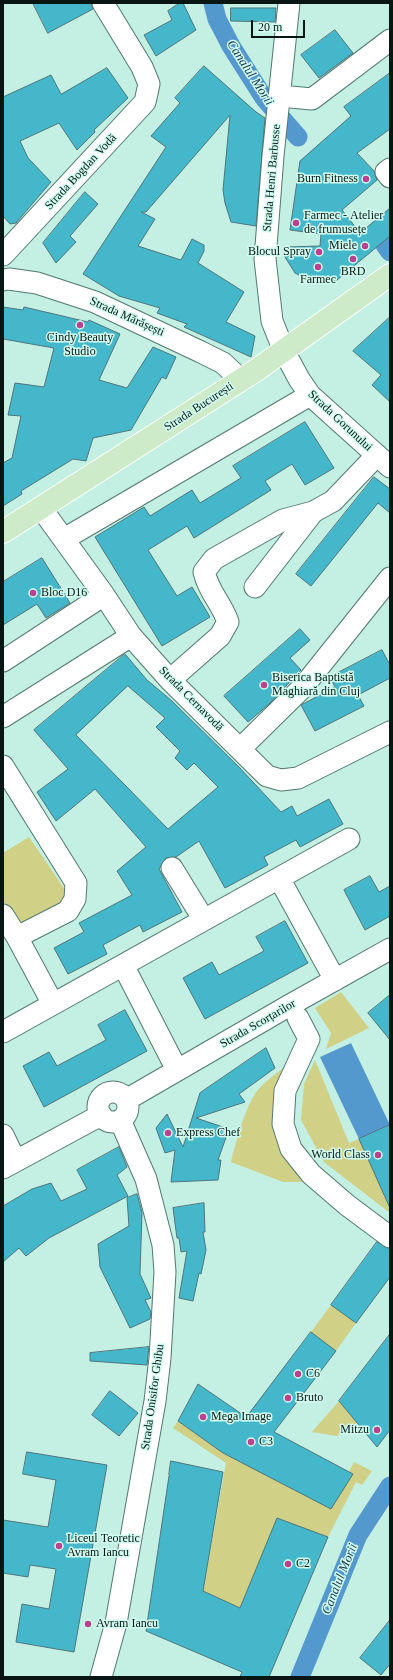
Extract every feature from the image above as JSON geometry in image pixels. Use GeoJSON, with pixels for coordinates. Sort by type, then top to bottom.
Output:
{"type":"FeatureCollection","features":[{"type":"Feature","properties":{"kind":"main road","name":"Strada București"},"geometry":{"type":"LineString","coordinates":[[3,532],[241,380],[387,278]]}},
{"type":"Feature","properties":{"kind":"street","name":"Strada Bogdan Vodă"},"geometry":{"type":"LineString","coordinates":[[3,256],[145,102],[149,84],[142,66],[103,3]]}},
{"type":"Feature","properties":{"kind":"street","name":"Strada Henri Barbusse"},"geometry":{"type":"LineString","coordinates":[[284,351],[272,321],[265,259],[275,134],[289,3]]}},
{"type":"Feature","properties":{"kind":"street"},"geometry":{"type":"LineString","coordinates":[[280,96],[312,99],[390,40]]}},
{"type":"Feature","properties":{"kind":"street"},"geometry":{"type":"LineString","coordinates":[[390,169],[386,172],[390,177]]}},
{"type":"Feature","properties":{"kind":"street"},"geometry":{"type":"LineString","coordinates":[[3,256],[6,280]]}},
{"type":"Feature","properties":{"kind":"street","name":"Strada Mărășești"},"geometry":{"type":"LineString","coordinates":[[6,280],[57,288],[95,302],[201,352],[223,364],[241,380]]}},
{"type":"Feature","properties":{"kind":"street","name":"Strada Gorunului"},"geometry":{"type":"LineString","coordinates":[[284,351],[299,379],[310,395],[383,461]]}},
{"type":"Feature","properties":{"kind":"street"},"geometry":{"type":"LineString","coordinates":[[64,539],[310,395]]}},
{"type":"Feature","properties":{"kind":"street"},"geometry":{"type":"LineString","coordinates":[[170,680],[220,636],[228,622],[224,610],[207,586],[204,572],[214,558],[283,520],[312,512],[333,501],[383,461]]}},
{"type":"Feature","properties":{"kind":"street","name":"Strada Cernavodă"},"geometry":{"type":"LineString","coordinates":[[41,508],[104,595],[131,636],[170,680],[268,776],[276,780],[286,780],[303,776],[390,732]]}},
{"type":"Feature","properties":{"kind":"street"},"geometry":{"type":"LineString","coordinates":[[255,586],[312,512]]}},
{"type":"Feature","properties":{"kind":"street"},"geometry":{"type":"LineString","coordinates":[[240,749],[303,687],[390,578]]}},
{"type":"Feature","properties":{"kind":"street"},"geometry":{"type":"LineString","coordinates":[[3,661],[104,595]]}},
{"type":"Feature","properties":{"kind":"street"},"geometry":{"type":"LineString","coordinates":[[3,717],[131,636]]}},
{"type":"Feature","properties":{"kind":"street"},"geometry":{"type":"LineString","coordinates":[[3,766],[76,883],[75,899],[68,911],[17,938]]}},
{"type":"Feature","properties":{"kind":"street"},"geometry":{"type":"LineString","coordinates":[[3,1032],[349,838]]}},
{"type":"Feature","properties":{"kind":"street"},"geometry":{"type":"LineString","coordinates":[[172,868],[204,920]]}},
{"type":"Feature","properties":{"kind":"street"},"geometry":{"type":"LineString","coordinates":[[279,878],[335,980]]}},
{"type":"Feature","properties":{"kind":"street"},"geometry":{"type":"LineString","coordinates":[[3,915],[53,1004]]}},
{"type":"Feature","properties":{"kind":"street","name":"Strada Scorțarilor"},"geometry":{"type":"LineString","coordinates":[[111,1118],[127,1113],[126,1100],[390,949]]}},
{"type":"Feature","properties":{"kind":"street"},"geometry":{"type":"LineString","coordinates":[[123,965],[177,1070]]}},
{"type":"Feature","properties":{"kind":"street"},"geometry":{"type":"LineString","coordinates":[[298,1018],[309,1039],[285,1091],[283,1124],[291,1148],[311,1174],[347,1205],[390,1237]]}},
{"type":"Feature","properties":{"kind":"street"},"geometry":{"type":"LineString","coordinates":[[3,1135],[9,1164],[111,1118]]}},
{"type":"Feature","properties":{"kind":"street","name":"Strada Onisifor Ghibu"},"geometry":{"type":"LineString","coordinates":[[101,1677],[116,1624],[155,1401],[160,1358],[165,1272],[162,1245],[146,1179],[111,1118]]}},
{"type":"Feature","properties":{"kind":"shaded area"},"geometry":{"type":"Polygon","coordinates":[[[29,837],[70,897],[18,926],[3,900],[3,853],[29,837]]]}},
{"type":"Feature","properties":{"kind":"shaded area"},"geometry":{"type":"Polygon","coordinates":[[[341,992],[369,1028],[326,1049],[331,1033],[315,1008],[341,992]]]}},
{"type":"Feature","properties":{"kind":"shaded area"},"geometry":{"type":"Polygon","coordinates":[[[315,1060],[349,1143],[359,1139],[390,1197],[390,1213],[324,1162],[301,1120],[304,1084],[315,1060]]]}},
{"type":"Feature","properties":{"kind":"shaded area"},"geometry":{"type":"Polygon","coordinates":[[[288,1065],[285,1153],[302,1182],[283,1182],[231,1162],[242,1122],[252,1099],[263,1084],[288,1065]]]}},
{"type":"Feature","properties":{"kind":"shaded area"},"geometry":{"type":"Polygon","coordinates":[[[331,1305],[356,1323],[336,1351],[311,1332],[331,1305]]]}},
{"type":"Feature","properties":{"kind":"shaded area"},"geometry":{"type":"Polygon","coordinates":[[[339,1401],[357,1423],[337,1436],[312,1432],[339,1401]]]}},
{"type":"Feature","properties":{"kind":"shaded area"},"geometry":{"type":"Polygon","coordinates":[[[178,1421],[223,1453],[349,1472],[354,1462],[372,1471],[362,1485],[356,1482],[328,1537],[277,1519],[240,1608],[203,1591],[226,1463],[173,1428],[178,1421]]]}},
{"type":"Feature","properties":{"kind":"water"},"geometry":{"type":"Polygon","coordinates":[[[351,1043],[390,1125],[359,1139],[320,1057],[351,1043]]]}},
{"type":"Feature","properties":{"kind":"building"},"geometry":{"type":"Polygon","coordinates":[[[33,3],[91,3],[93,9],[48,33],[33,3]]]}},
{"type":"Feature","properties":{"kind":"building"},"geometry":{"type":"Polygon","coordinates":[[[180,3],[183,3],[196,30],[156,56],[144,35],[172,20],[168,11],[180,3]]]}},
{"type":"Feature","properties":{"kind":"building"},"geometry":{"type":"Polygon","coordinates":[[[231,8],[276,8],[275,22],[231,21],[231,8]]]}},
{"type":"Feature","properties":{"kind":"building"},"geometry":{"type":"Polygon","coordinates":[[[335,30],[353,53],[319,78],[301,55],[335,30]]]}},
{"type":"Feature","properties":{"kind":"building"},"geometry":{"type":"Polygon","coordinates":[[[204,66],[256,112],[265,118],[256,226],[231,222],[225,203],[223,190],[230,115],[146,212],[141,212],[155,219],[138,246],[181,260],[192,239],[204,245],[204,251],[198,263],[244,292],[226,322],[255,336],[251,357],[184,327],[187,324],[157,313],[160,308],[119,296],[83,274],[166,147],[151,136],[180,103],[175,98],[204,66]]]}},
{"type":"Feature","properties":{"kind":"building"},"geometry":{"type":"Polygon","coordinates":[[[107,68],[128,98],[94,130],[95,132],[77,150],[59,123],[20,141],[28,158],[51,182],[16,223],[10,224],[3,216],[3,97],[51,75],[61,94],[107,68]]]}},
{"type":"Feature","properties":{"kind":"building"},"geometry":{"type":"Polygon","coordinates":[[[390,73],[390,129],[357,153],[374,171],[377,180],[342,210],[360,233],[390,208],[390,236],[337,280],[312,282],[295,273],[285,257],[287,247],[320,246],[321,234],[290,230],[300,161],[351,116],[344,107],[390,73]]]}},
{"type":"Feature","properties":{"kind":"building"},"geometry":{"type":"Polygon","coordinates":[[[85,192],[98,204],[70,236],[76,242],[56,263],[43,243],[85,192]]]}},
{"type":"Feature","properties":{"kind":"building"},"geometry":{"type":"Polygon","coordinates":[[[3,307],[23,310],[24,307],[88,322],[89,320],[120,334],[99,380],[127,388],[153,347],[176,357],[166,379],[162,377],[131,430],[93,438],[86,461],[73,459],[21,491],[22,494],[3,506],[3,463],[12,458],[21,416],[8,415],[15,383],[44,387],[54,348],[3,339],[3,307]]]}},
{"type":"Feature","properties":{"kind":"building"},"geometry":{"type":"Polygon","coordinates":[[[390,317],[390,402],[372,385],[381,375],[353,351],[390,317]]]}},
{"type":"Feature","properties":{"kind":"building"},"geometry":{"type":"Polygon","coordinates":[[[305,422],[334,468],[305,485],[292,464],[265,481],[271,490],[194,538],[187,526],[148,550],[177,596],[192,587],[210,617],[162,646],[95,537],[144,507],[150,516],[192,490],[200,503],[241,478],[233,466],[305,422]]]}},
{"type":"Feature","properties":{"kind":"building"},"geometry":{"type":"Polygon","coordinates":[[[374,477],[390,489],[390,513],[378,503],[311,586],[296,574],[374,477]]]}},
{"type":"Feature","properties":{"kind":"building","name":"Bloc D16"},"geometry":{"type":"Polygon","coordinates":[[[42,558],[70,603],[46,618],[37,604],[3,625],[3,582],[42,558]]]}},
{"type":"Feature","properties":{"kind":"building","name":"Biserica Baptistă Maghiară din Cluj"},"geometry":{"type":"Polygon","coordinates":[[[300,629],[310,640],[290,658],[301,670],[269,704],[248,722],[224,696],[300,629]]]}},
{"type":"Feature","properties":{"kind":"building"},"geometry":{"type":"Polygon","coordinates":[[[382,650],[390,665],[390,678],[358,695],[364,706],[315,731],[301,705],[335,687],[330,677],[382,650]]]}},
{"type":"Feature","properties":{"kind":"building"},"geometry":{"type":"Polygon","coordinates":[[[125,654],[147,680],[172,701],[238,766],[281,812],[292,806],[297,816],[329,799],[343,824],[300,847],[296,840],[264,857],[268,865],[225,888],[199,841],[176,857],[166,858],[159,869],[182,912],[143,932],[140,925],[103,945],[107,954],[68,974],[54,948],[84,932],[79,923],[132,895],[117,871],[146,847],[95,789],[56,821],[37,792],[68,769],[34,730],[125,654]],[[128,686],[76,735],[168,829],[218,787],[194,763],[187,770],[175,758],[180,751],[156,727],[165,718],[128,686]]]}},
{"type":"Feature","properties":{"kind":"building"},"geometry":{"type":"Polygon","coordinates":[[[370,876],[379,892],[390,886],[390,916],[365,930],[344,890],[370,876]]]}},
{"type":"Feature","properties":{"kind":"building"},"geometry":{"type":"Polygon","coordinates":[[[285,921],[308,963],[205,1019],[183,978],[212,962],[219,975],[264,951],[256,937],[285,921]]]}},
{"type":"Feature","properties":{"kind":"building"},"geometry":{"type":"Polygon","coordinates":[[[390,995],[390,1040],[368,1013],[390,995]]]}},
{"type":"Feature","properties":{"kind":"building"},"geometry":{"type":"Polygon","coordinates":[[[125,1010],[147,1051],[44,1107],[23,1066],[49,1052],[57,1066],[106,1040],[98,1025],[125,1010]]]}},
{"type":"Feature","properties":{"kind":"building"},"geometry":{"type":"Polygon","coordinates":[[[266,1048],[275,1068],[239,1094],[245,1102],[196,1118],[229,1129],[218,1160],[221,1160],[218,1180],[171,1182],[175,1150],[165,1153],[156,1128],[167,1114],[183,1147],[200,1093],[266,1048]]]}},
{"type":"Feature","properties":{"kind":"building","name":"World Class"},"geometry":{"type":"Polygon","coordinates":[[[390,1125],[390,1208],[359,1139],[390,1125]]]}},
{"type":"Feature","properties":{"kind":"building"},"geometry":{"type":"Polygon","coordinates":[[[119,1147],[127,1167],[117,1175],[128,1196],[49,1238],[26,1256],[19,1248],[3,1262],[3,1206],[32,1189],[51,1183],[61,1201],[87,1189],[77,1170],[119,1147]]]}},
{"type":"Feature","properties":{"kind":"building"},"geometry":{"type":"Polygon","coordinates":[[[137,1194],[142,1212],[140,1274],[151,1298],[145,1300],[151,1312],[150,1319],[130,1328],[100,1267],[98,1244],[129,1226],[127,1198],[137,1194]]]}},
{"type":"Feature","properties":{"kind":"building"},"geometry":{"type":"Polygon","coordinates":[[[204,1203],[205,1232],[203,1232],[206,1250],[193,1301],[179,1298],[187,1251],[181,1252],[179,1238],[177,1238],[173,1208],[204,1203]]]}},
{"type":"Feature","properties":{"kind":"building"},"geometry":{"type":"Polygon","coordinates":[[[377,1242],[390,1249],[390,1277],[356,1323],[331,1305],[377,1242]]]}},
{"type":"Feature","properties":{"kind":"building","name":"C3"},"geometry":{"type":"Polygon","coordinates":[[[311,1332],[336,1351],[274,1432],[353,1474],[331,1509],[223,1453],[178,1421],[198,1384],[246,1417],[311,1332]]]}},
{"type":"Feature","properties":{"kind":"building"},"geometry":{"type":"Polygon","coordinates":[[[390,1334],[390,1430],[377,1447],[339,1401],[390,1334]]]}},
{"type":"Feature","properties":{"kind":"building"},"geometry":{"type":"Polygon","coordinates":[[[149,1347],[147,1365],[90,1361],[90,1353],[149,1347]]]}},
{"type":"Feature","properties":{"kind":"building"},"geometry":{"type":"Polygon","coordinates":[[[110,1391],[138,1413],[119,1436],[92,1415],[110,1391]]]}},
{"type":"Feature","properties":{"kind":"building"},"geometry":{"type":"Polygon","coordinates":[[[27,1452],[107,1465],[74,1652],[16,1642],[22,1604],[49,1609],[56,1569],[30,1565],[28,1577],[3,1573],[3,1520],[48,1527],[56,1480],[23,1474],[27,1452]]]}},
{"type":"Feature","properties":{"kind":"building","name":"C2"},"geometry":{"type":"Polygon","coordinates":[[[171,1461],[223,1472],[203,1591],[240,1608],[277,1518],[328,1537],[269,1677],[240,1677],[242,1672],[146,1631],[171,1461]]]}},
{"type":"Feature","properties":{"kind":"building"},"geometry":{"type":"Polygon","coordinates":[[[390,1620],[390,1664],[381,1675],[360,1658],[390,1620]]]}},
{"type":"Feature","properties":{"kind":"waterway","name":"Canalul Morii"},"geometry":{"type":"LineString","coordinates":[[213,3],[217,19],[231,46],[264,98],[298,137]]}},
{"type":"Feature","properties":{"kind":"waterway","name":"Canalul Morii"},"geometry":{"type":"LineString","coordinates":[[385,245],[390,252]]}},
{"type":"Feature","properties":{"kind":"waterway","name":"Canalul Morii"},"geometry":{"type":"LineString","coordinates":[[300,1677],[358,1535],[390,1486]]}},
{"type":"Feature","properties":{"kind":"place","name":"Burn Fitness"},"geometry":{"type":"Point","coordinates":[366,179]}},
{"type":"Feature","properties":{"kind":"place","name":"Farmec - Atelier de frumusețe"},"geometry":{"type":"Point","coordinates":[296,223]}},
{"type":"Feature","properties":{"kind":"place","name":"Miele"},"geometry":{"type":"Point","coordinates":[365,246]}},
{"type":"Feature","properties":{"kind":"place","name":"Blocul Spray"},"geometry":{"type":"Point","coordinates":[319,252]}},
{"type":"Feature","properties":{"kind":"place","name":"BRD"},"geometry":{"type":"Point","coordinates":[353,259]}},
{"type":"Feature","properties":{"kind":"place","name":"Farmec"},"geometry":{"type":"Point","coordinates":[318,267]}},
{"type":"Feature","properties":{"kind":"place","name":"Cindy Beauty Studio"},"geometry":{"type":"Point","coordinates":[80,325]}},
{"type":"Feature","properties":{"kind":"place","name":"Bloc D16"},"geometry":{"type":"Point","coordinates":[33,593]}},
{"type":"Feature","properties":{"kind":"place","name":"Biserica Baptistă Maghiară din Cluj"},"geometry":{"type":"Point","coordinates":[264,685]}},
{"type":"Feature","properties":{"kind":"place","name":"Express Chef"},"geometry":{"type":"Point","coordinates":[168,1133]}},
{"type":"Feature","properties":{"kind":"place","name":"World Class"},"geometry":{"type":"Point","coordinates":[378,1155]}},
{"type":"Feature","properties":{"kind":"place","name":"C6"},"geometry":{"type":"Point","coordinates":[298,1374]}},
{"type":"Feature","properties":{"kind":"place","name":"Bruto"},"geometry":{"type":"Point","coordinates":[288,1398]}},
{"type":"Feature","properties":{"kind":"place","name":"Mega Image"},"geometry":{"type":"Point","coordinates":[203,1417]}},
{"type":"Feature","properties":{"kind":"place","name":"Mitzu"},"geometry":{"type":"Point","coordinates":[377,1430]}},
{"type":"Feature","properties":{"kind":"place","name":"C3"},"geometry":{"type":"Point","coordinates":[251,1442]}},
{"type":"Feature","properties":{"kind":"place","name":"Liceul Teoretic Avram Iancu"},"geometry":{"type":"Point","coordinates":[59,1546]}},
{"type":"Feature","properties":{"kind":"place","name":"C2"},"geometry":{"type":"Point","coordinates":[288,1564]}},
{"type":"Feature","properties":{"kind":"place","name":"Avram Iancu"},"geometry":{"type":"Point","coordinates":[88,1624]}}]}
